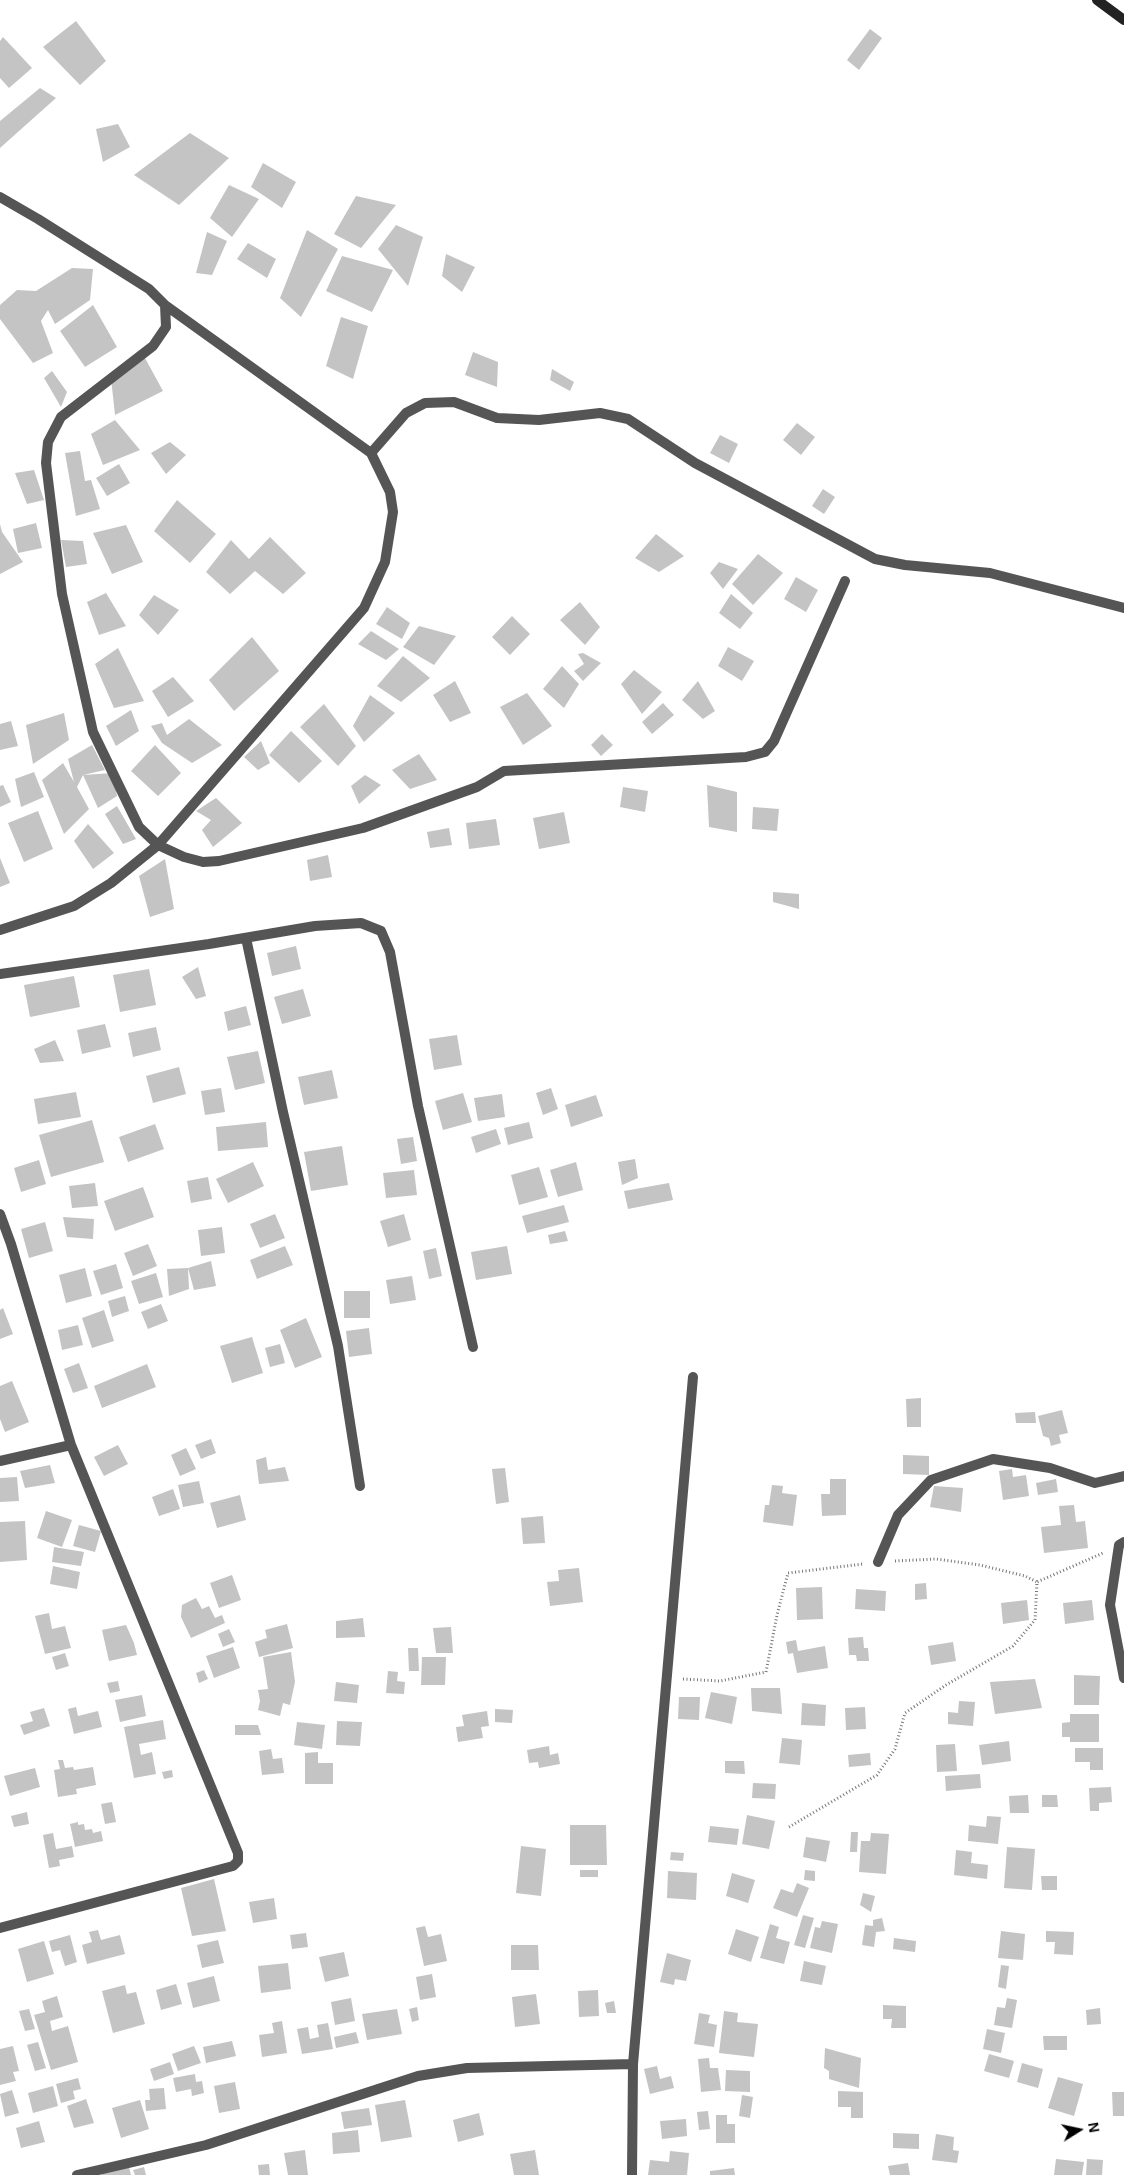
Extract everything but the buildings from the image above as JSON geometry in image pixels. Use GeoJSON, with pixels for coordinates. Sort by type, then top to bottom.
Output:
{"type":"FeatureCollection","features":[{"type":"Feature","properties":{"kind":"main road"},"geometry":{"type":"LineString","coordinates":[[1097,0],[1124,20]]}},
{"type":"Feature","properties":{"kind":"street"},"geometry":{"type":"LineString","coordinates":[[0,198],[38,219],[149,289],[165,305],[371,453],[390,492],[393,512],[385,562],[364,608],[158,845],[111,883],[74,906],[0,930]]}},
{"type":"Feature","properties":{"kind":"street"},"geometry":{"type":"LineString","coordinates":[[165,305],[166,327],[153,346],[61,417],[48,442],[46,463],[62,594],[93,732],[139,827],[158,845],[184,857],[203,862],[219,861],[363,828],[477,787],[504,771],[746,757],[765,752],[774,741],[845,581]]}},
{"type":"Feature","properties":{"kind":"street"},"geometry":{"type":"LineString","coordinates":[[371,453],[406,413],[424,403],[454,402],[497,418],[539,420],[600,413],[628,418],[694,463],[875,559],[905,565],[990,573],[1124,608]]}},
{"type":"Feature","properties":{"kind":"street"},"geometry":{"type":"LineString","coordinates":[[0,974],[315,926],[361,923],[381,931],[390,952],[418,1106],[473,1347]]}},
{"type":"Feature","properties":{"kind":"street"},"geometry":{"type":"LineString","coordinates":[[246,938],[283,1112],[338,1346],[360,1486]]}},
{"type":"Feature","properties":{"kind":"street"},"geometry":{"type":"LineString","coordinates":[[0,1214],[11,1244],[71,1445],[238,1853],[238,1861],[234,1866],[0,1928]]}},
{"type":"Feature","properties":{"kind":"street"},"geometry":{"type":"LineString","coordinates":[[632,2175],[633,2064],[694,1377]]}},
{"type":"Feature","properties":{"kind":"street"},"geometry":{"type":"LineString","coordinates":[[0,1461],[71,1445]]}},
{"type":"Feature","properties":{"kind":"street"},"geometry":{"type":"LineString","coordinates":[[878,1562],[898,1515],[931,1480],[992,1459],[1050,1468],[1095,1483],[1124,1476]]}},
{"type":"Feature","properties":{"kind":"street"},"geometry":{"type":"LineString","coordinates":[[1122,1544],[1110,1605],[1124,1678]]}},
{"type":"Feature","properties":{"kind":"street"},"geometry":{"type":"LineString","coordinates":[[77,2175],[206,2145],[418,2076],[467,2068],[633,2064]]}},
{"type":"Feature","properties":{"kind":"path"},"geometry":{"type":"LineString","coordinates":[[1037,1582],[1122,1544]]}},
{"type":"Feature","properties":{"kind":"path"},"geometry":{"type":"LineString","coordinates":[[667,1677],[720,1681],[766,1672],[777,1614],[788,1574],[878,1562],[936,1559],[980,1565],[1025,1576],[1037,1582]]}},
{"type":"Feature","properties":{"kind":"path"},"geometry":{"type":"LineString","coordinates":[[789,1828],[877,1775],[895,1749],[905,1713],[946,1685],[1013,1646],[1035,1620],[1037,1582]]}}]}
